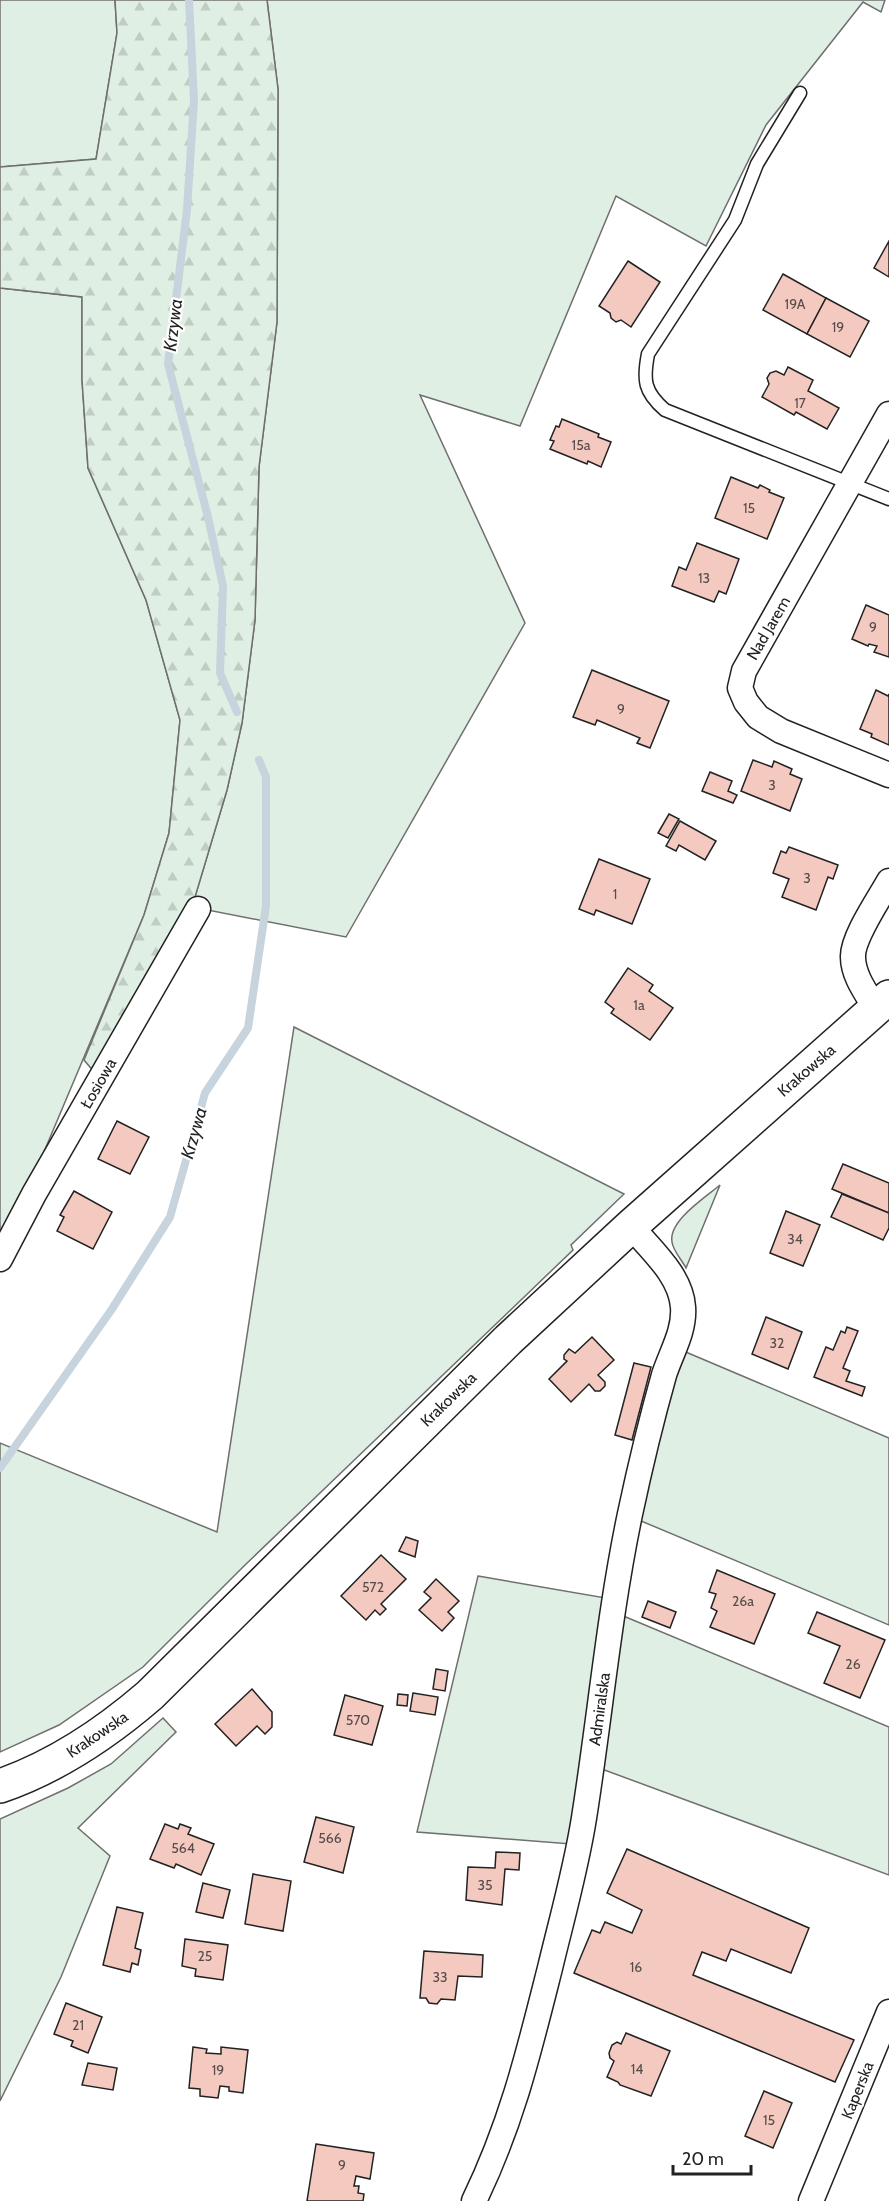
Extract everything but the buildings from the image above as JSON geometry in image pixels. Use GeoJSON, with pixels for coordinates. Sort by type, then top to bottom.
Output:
{"type":"FeatureCollection","features":[{"type":"Feature","properties":{"kind":"main road","name":"Krakowska"},"geometry":{"type":"LineString","coordinates":[[0,1786],[52,1763],[86,1743],[124,1717],[150,1695],[475,1373],[632,1226],[883,1003]]}},
{"type":"Feature","properties":{"kind":"street","name":"Nad Jarem"},"geometry":{"type":"LineString","coordinates":[[889,414],[744,671],[740,688],[746,702],[758,717],[781,731],[889,775]]}},
{"type":"Feature","properties":{"kind":"street"},"geometry":{"type":"LineString","coordinates":[[883,1003],[856,972],[853,958],[855,943],[889,881]]}},
{"type":"Feature","properties":{"kind":"street","name":"Łosiowa"},"geometry":{"type":"LineString","coordinates":[[0,1259],[34,1194],[198,909]]}},
{"type":"Feature","properties":{"kind":"street","name":"Admiralska"},"geometry":{"type":"LineString","coordinates":[[474,2201],[495,2156],[515,2103],[564,1916],[583,1820],[629,1517],[662,1382],[683,1323],[683,1305],[679,1288],[671,1274],[632,1226]]}},
{"type":"Feature","properties":{"kind":"street","name":"Kaperska"},"geometry":{"type":"LineString","coordinates":[[811,2201],[889,2012]]}},
{"type":"Feature","properties":{"kind":"lane"},"geometry":{"type":"LineString","coordinates":[[801,93],[757,164],[735,220],[648,354],[644,374],[647,388],[654,401],[665,410],[889,499]]}},
{"type":"Feature","properties":{"kind":"green space"},"geometry":{"type":"Polygon","coordinates":[[[0,0],[115,0],[117,33],[96,159],[0,167],[0,0]]]}},
{"type":"Feature","properties":{"kind":"green space"},"geometry":{"type":"Polygon","coordinates":[[[115,0],[267,0],[278,89],[277,322],[259,467],[255,620],[242,723],[227,790],[192,907],[95,1073],[84,1060],[144,915],[169,833],[180,720],[146,600],[88,468],[82,380],[82,297],[0,288],[0,167],[96,159],[117,33],[115,0]]]}},
{"type":"Feature","properties":{"kind":"green space"},"geometry":{"type":"Polygon","coordinates":[[[267,0],[885,0],[881,12],[863,2],[766,125],[706,246],[616,196],[520,426],[420,395],[525,623],[346,937],[192,907],[227,790],[242,723],[255,620],[259,467],[277,322],[278,89],[267,0]]]}},
{"type":"Feature","properties":{"kind":"green space"},"geometry":{"type":"Polygon","coordinates":[[[0,288],[82,297],[82,380],[88,468],[146,600],[180,720],[169,833],[144,915],[27,1192],[0,1244],[0,288]]]}},
{"type":"Feature","properties":{"kind":"green space"},"geometry":{"type":"Polygon","coordinates":[[[294,1027],[624,1194],[571,1245],[573,1250],[245,1565],[143,1667],[59,1725],[0,1752],[0,1443],[217,1532],[294,1027]]]}},
{"type":"Feature","properties":{"kind":"green space"},"geometry":{"type":"Polygon","coordinates":[[[720,1185],[686,1268],[674,1249],[672,1234],[689,1210],[720,1185]]]}},
{"type":"Feature","properties":{"kind":"green space"},"geometry":{"type":"Polygon","coordinates":[[[681,1350],[889,1438],[889,1625],[634,1518],[681,1350]]]}},
{"type":"Feature","properties":{"kind":"green space"},"geometry":{"type":"Polygon","coordinates":[[[478,1576],[606,1598],[571,1844],[417,1832],[478,1576]]]}},
{"type":"Feature","properties":{"kind":"green space"},"geometry":{"type":"Polygon","coordinates":[[[621,1615],[889,1727],[889,1875],[599,1768],[621,1615]]]}},
{"type":"Feature","properties":{"kind":"green space"},"geometry":{"type":"Polygon","coordinates":[[[163,1718],[176,1732],[78,1828],[110,1856],[61,1977],[0,2101],[0,1819],[68,1788],[111,1764],[163,1718]]]}},
{"type":"Feature","properties":{"kind":"waterway","name":"Krzywa"},"geometry":{"type":"LineString","coordinates":[[189,0],[194,100],[187,210],[168,364],[208,517],[223,586],[220,673],[237,712]]}},
{"type":"Feature","properties":{"kind":"waterway","name":"Krzywa"},"geometry":{"type":"LineString","coordinates":[[0,1468],[112,1309],[170,1217],[205,1093],[248,1028],[266,906],[266,777],[259,760]]}}]}
